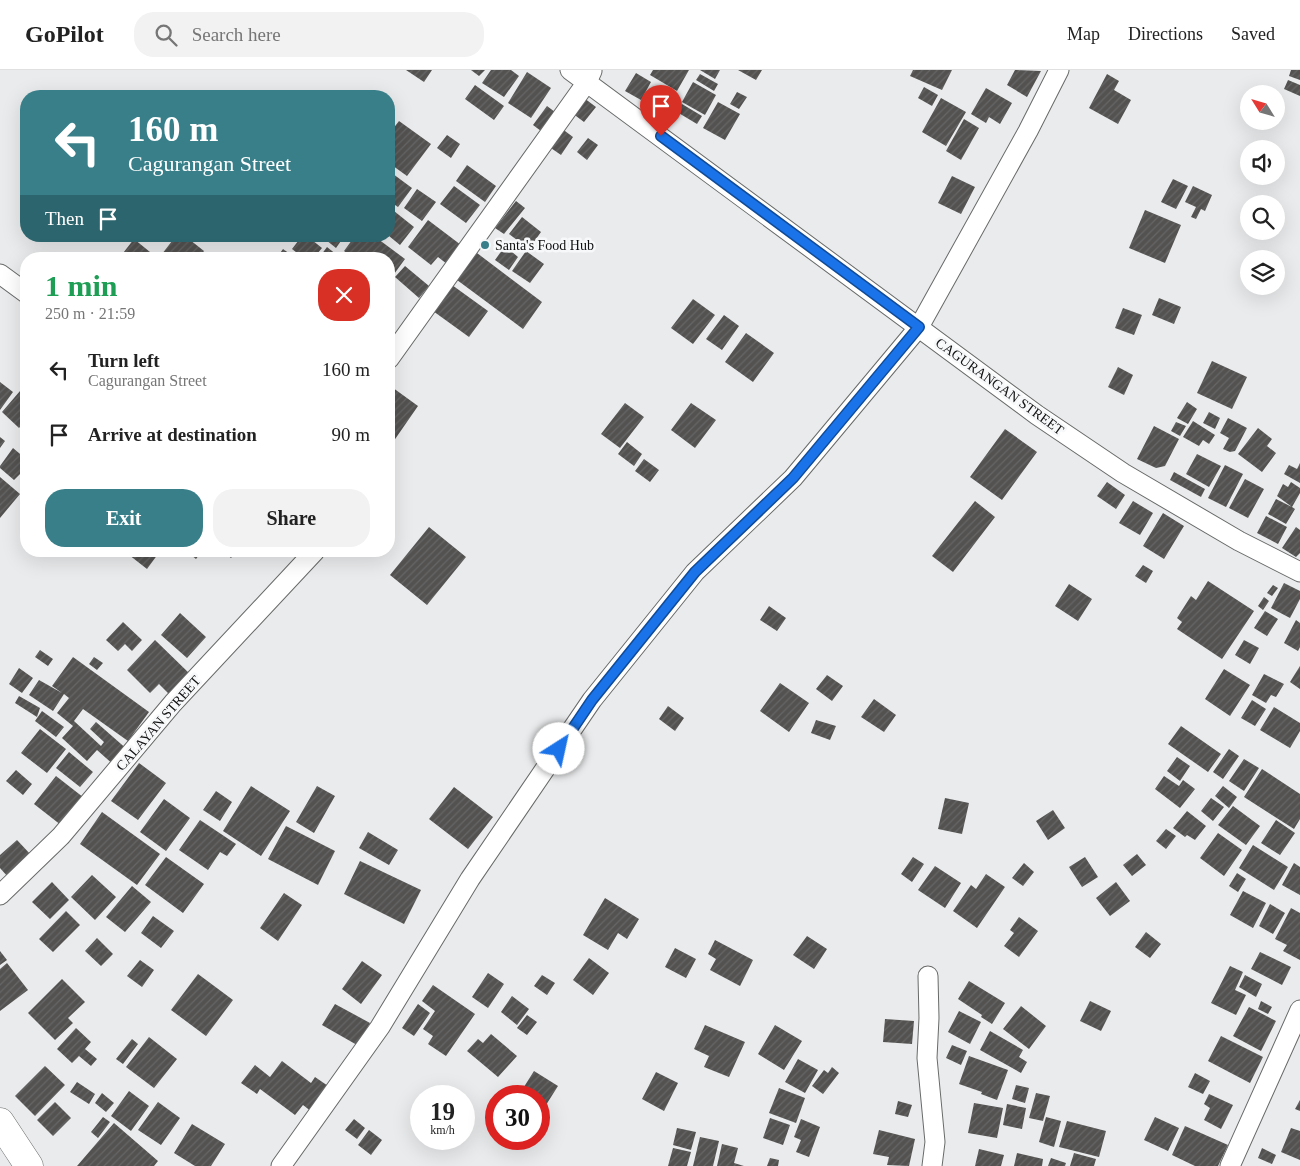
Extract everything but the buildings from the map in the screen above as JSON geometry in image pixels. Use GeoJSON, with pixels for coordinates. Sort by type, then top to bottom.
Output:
{"type":"FeatureCollection","features":[{"type":"Feature","properties":{"kind":"main road"},"geometry":{"type":"LineString","coordinates":[[0,1122],[29,1166]]}},
{"type":"Feature","properties":{"kind":"street","name":"CAGURANGAN STREET"},"geometry":{"type":"LineString","coordinates":[[570,70],[590,76],[919,327],[1037,414],[1124,473],[1239,541],[1300,572]]}},
{"type":"Feature","properties":{"kind":"street"},"geometry":{"type":"LineString","coordinates":[[281,1166],[380,1027],[470,879],[592,700],[695,572],[793,478],[919,327],[1028,131],[1059,70]]}},
{"type":"Feature","properties":{"kind":"street"},"geometry":{"type":"LineString","coordinates":[[395,351],[590,76]]}},
{"type":"Feature","properties":{"kind":"street"},"geometry":{"type":"LineString","coordinates":[[0,274],[20,289]]}},
{"type":"Feature","properties":{"kind":"street","name":"CALAYAN STREET"},"geometry":{"type":"LineString","coordinates":[[0,895],[61,836],[173,703],[310,557]]}},
{"type":"Feature","properties":{"kind":"street"},"geometry":{"type":"LineString","coordinates":[[928,976],[928,1058],[935,1142],[932,1166]]}},
{"type":"Feature","properties":{"kind":"street"},"geometry":{"type":"LineString","coordinates":[[1230,1166],[1300,1010]]}},
{"type":"Feature","properties":{"kind":"place","name":"Santa's Food Hub"},"geometry":{"type":"Point","coordinates":[485,245]}},
{"type":"Feature","properties":{"kind":"route"},"geometry":{"type":"LineString","coordinates":[[559,749],[592,700],[695,572],[793,478],[919,327],[661,136]]}}]}
